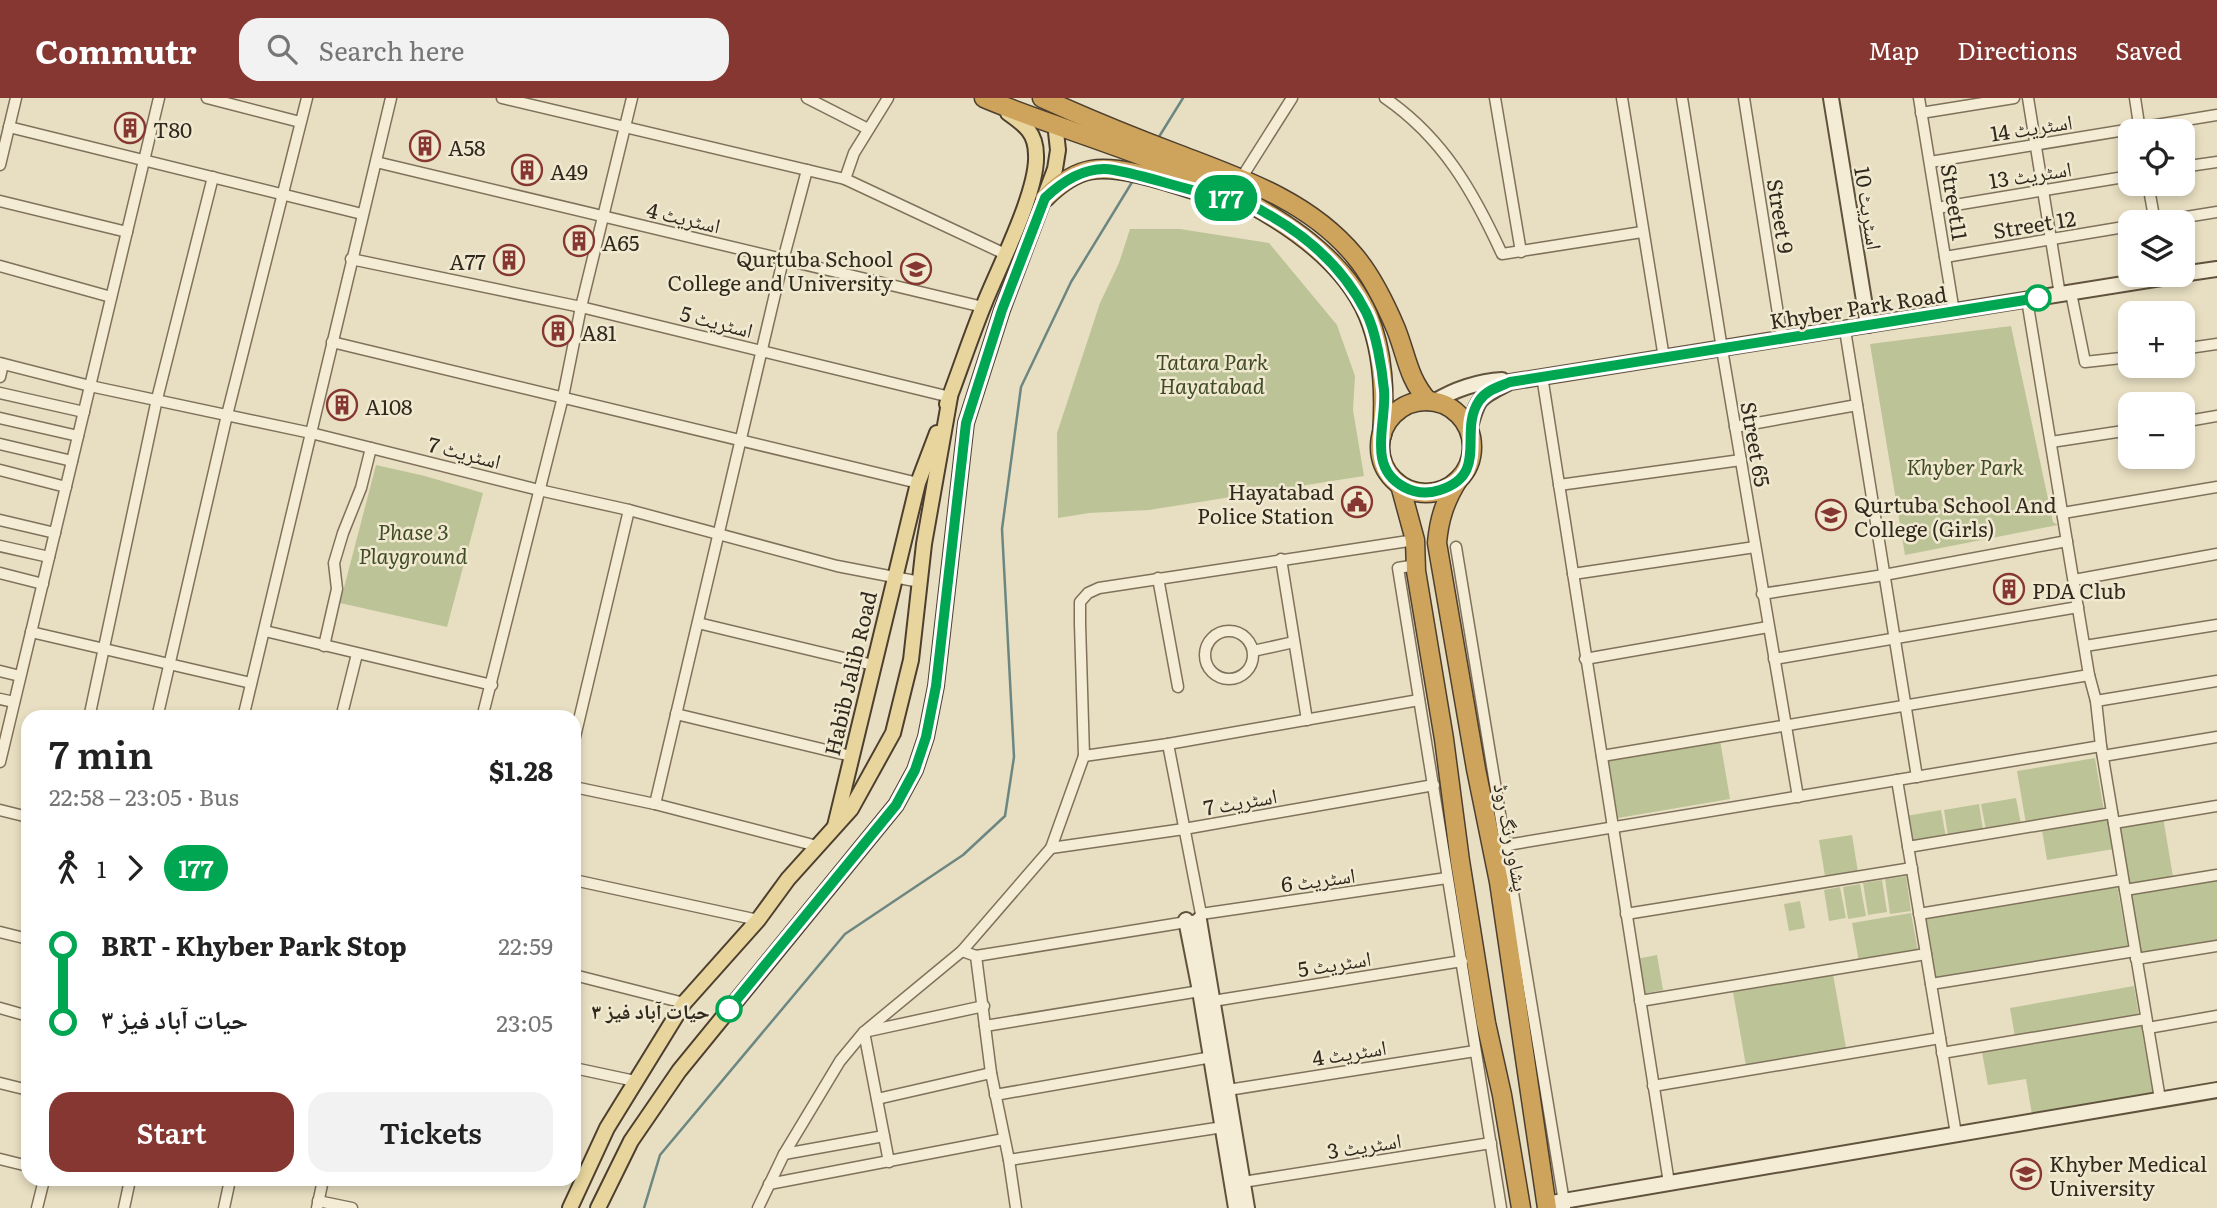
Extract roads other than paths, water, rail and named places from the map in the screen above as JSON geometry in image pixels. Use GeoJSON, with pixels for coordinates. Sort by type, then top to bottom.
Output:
{"type":"FeatureCollection","features":[{"type":"Feature","properties":{"kind":"highway"},"geometry":{"type":"LineString","coordinates":[[1014,98],[1042,108],[1055,124]]}},
{"type":"Feature","properties":{"kind":"highway"},"geometry":{"type":"LineString","coordinates":[[1042,98],[1105,134],[1182,171],[1249,204],[1290,227],[1314,245],[1341,274],[1367,314],[1384,390],[1381,458],[1385,468],[1400,485],[1424,493],[1448,487],[1458,480],[1466,469],[1472,444],[1465,422],[1451,409],[1431,401],[1417,387],[1409,372],[1397,331],[1379,293],[1355,256],[1322,224],[1301,209],[1242,177],[1182,171],[1091,170],[1063,183],[1045,198]]}},
{"type":"Feature","properties":{"kind":"highway"},"geometry":{"type":"LineString","coordinates":[[990,100],[1055,124],[1105,134]]}},
{"type":"Feature","properties":{"kind":"highway"},"geometry":{"type":"LineString","coordinates":[[1382,435],[1385,426],[1399,410],[1418,402],[1431,401]]}},
{"type":"Feature","properties":{"kind":"highway","name":"پشاور رنگ روڈ"},"geometry":{"type":"LineString","coordinates":[[1458,480],[1443,506],[1437,543],[1476,769],[1499,846],[1499,882],[1524,1040],[1555,1205]]}},
{"type":"Feature","properties":{"kind":"highway"},"geometry":{"type":"LineString","coordinates":[[1400,485],[1415,540],[1416,565],[1444,739],[1460,862],[1521,1208]]}},
{"type":"Feature","properties":{"kind":"main road","name":"Habib Jalib Road"},"geometry":{"type":"LineString","coordinates":[[834,828],[918,483],[1034,176],[1037,156],[1029,128],[990,100]]}},
{"type":"Feature","properties":{"kind":"main road"},"geometry":{"type":"LineString","coordinates":[[598,1208],[631,1141],[680,1071],[896,805],[915,770],[926,737],[936,686],[966,423],[1002,310],[1055,169],[1058,150],[1055,124]]}},
{"type":"Feature","properties":{"kind":"main road"},"geometry":{"type":"LineString","coordinates":[[581,1167],[684,1003],[758,920],[788,879],[859,796],[893,733],[911,660],[926,533],[950,397]]}},
{"type":"Feature","properties":{"kind":"main road"},"geometry":{"type":"LineString","coordinates":[[943,437],[964,437]]}},
{"type":"Feature","properties":{"kind":"main road"},"geometry":{"type":"LineString","coordinates":[[569,1208],[575,1186]]}},
{"type":"Feature","properties":{"kind":"street"},"geometry":{"type":"LineString","coordinates":[[0,163],[16,98]]}},
{"type":"Feature","properties":{"kind":"street"},"geometry":{"type":"LineString","coordinates":[[0,762],[4,728],[14,702],[159,98]]}},
{"type":"Feature","properties":{"kind":"street"},"geometry":{"type":"LineString","coordinates":[[207,98],[300,122]]}},
{"type":"Feature","properties":{"kind":"street"},"geometry":{"type":"LineString","coordinates":[[159,710],[227,415],[307,98]]}},
{"type":"Feature","properties":{"kind":"street"},"geometry":{"type":"LineString","coordinates":[[245,710],[391,98]]}},
{"type":"Feature","properties":{"kind":"street"},"geometry":{"type":"LineString","coordinates":[[502,98],[845,178],[1005,254]]}},
{"type":"Feature","properties":{"kind":"street"},"geometry":{"type":"LineString","coordinates":[[484,710],[632,98]]}},
{"type":"Feature","properties":{"kind":"street"},"geometry":{"type":"LineString","coordinates":[[807,98],[868,129]]}},
{"type":"Feature","properties":{"kind":"street"},"geometry":{"type":"LineString","coordinates":[[845,178],[854,153],[888,98]]}},
{"type":"Feature","properties":{"kind":"street"},"geometry":{"type":"LineString","coordinates":[[1242,177],[1292,98]]}},
{"type":"Feature","properties":{"kind":"street"},"geometry":{"type":"LineString","coordinates":[[1385,98],[1434,139],[1467,184],[1502,254],[1642,232]]}},
{"type":"Feature","properties":{"kind":"street"},"geometry":{"type":"LineString","coordinates":[[1495,98],[1521,252]]}},
{"type":"Feature","properties":{"kind":"street"},"geometry":{"type":"LineString","coordinates":[[1622,98],[1664,358]]}},
{"type":"Feature","properties":{"kind":"street","name":"Street 65"},"geometry":{"type":"LineString","coordinates":[[1682,98],[1721,349],[1798,797]]}},
{"type":"Feature","properties":{"kind":"street","name":"Street 9"},"geometry":{"type":"LineString","coordinates":[[1744,98],[1782,339]]}},
{"type":"Feature","properties":{"kind":"street","name":"اسٹریٹ 10"},"geometry":{"type":"LineString","coordinates":[[1830,98],[1868,325]]}},
{"type":"Feature","properties":{"kind":"street","name":"Street11"},"geometry":{"type":"LineString","coordinates":[[1919,98],[1954,312]]}},
{"type":"Feature","properties":{"kind":"street"},"geometry":{"type":"LineString","coordinates":[[1922,113],[2008,98]]}},
{"type":"Feature","properties":{"kind":"street"},"geometry":{"type":"LineString","coordinates":[[2028,98],[2051,239],[2085,362],[2118,358]]}},
{"type":"Feature","properties":{"kind":"street"},"geometry":{"type":"LineString","coordinates":[[2134,98],[2138,119]]}},
{"type":"Feature","properties":{"kind":"street","name":"اسٹریٹ 14"},"geometry":{"type":"LineString","coordinates":[[2195,119],[2217,115]]}},
{"type":"Feature","properties":{"kind":"street"},"geometry":{"type":"LineString","coordinates":[[9,127],[362,214]]}},
{"type":"Feature","properties":{"kind":"street","name":"اسٹریٹ 14"},"geometry":{"type":"LineString","coordinates":[[1930,162],[2118,133]]}},
{"type":"Feature","properties":{"kind":"street","name":"اسٹریٹ 4"},"geometry":{"type":"LineString","coordinates":[[376,162],[983,307]]}},
{"type":"Feature","properties":{"kind":"street"},"geometry":{"type":"LineString","coordinates":[[2195,165],[2217,162]]}},
{"type":"Feature","properties":{"kind":"street"},"geometry":{"type":"LineString","coordinates":[[655,804],[783,260],[807,170]]}},
{"type":"Feature","properties":{"kind":"street"},"geometry":{"type":"LineString","coordinates":[[91,710],[157,399],[213,177]]}},
{"type":"Feature","properties":{"kind":"street","name":"اسٹریٹ 13"},"geometry":{"type":"LineString","coordinates":[[1937,208],[2118,178]]}},
{"type":"Feature","properties":{"kind":"street"},"geometry":{"type":"LineString","coordinates":[[0,201],[127,232]]}},
{"type":"Feature","properties":{"kind":"street"},"geometry":{"type":"LineString","coordinates":[[2195,216],[2217,212]]}},
{"type":"Feature","properties":{"kind":"street","name":"Street 12"},"geometry":{"type":"LineString","coordinates":[[1945,257],[2118,228]]}},
{"type":"Feature","properties":{"kind":"street","name":"اسٹریٹ 5"},"geometry":{"type":"LineString","coordinates":[[351,259],[581,307],[950,397]]}},
{"type":"Feature","properties":{"kind":"street"},"geometry":{"type":"LineString","coordinates":[[0,266],[111,297]]}},
{"type":"Feature","properties":{"kind":"street","name":"Khyber Park Road"},"geometry":{"type":"LineString","coordinates":[[2195,273],[2217,269]]}},
{"type":"Feature","properties":{"kind":"street","name":"Khyber Park Road"},"geometry":{"type":"LineString","coordinates":[[1510,382],[2118,284]]}},
{"type":"Feature","properties":{"kind":"street"},"geometry":{"type":"LineString","coordinates":[[2027,300],[2089,675],[2096,701],[2160,1099]]}},
{"type":"Feature","properties":{"kind":"street"},"geometry":{"type":"LineString","coordinates":[[1844,330],[1917,777]]}},
{"type":"Feature","properties":{"kind":"street"},"geometry":{"type":"LineString","coordinates":[[332,342],[918,483]]}},
{"type":"Feature","properties":{"kind":"street"},"geometry":{"type":"LineString","coordinates":[[2195,347],[2217,344]]}},
{"type":"Feature","properties":{"kind":"street"},"geometry":{"type":"LineString","coordinates":[[0,377],[2,363]]}},
{"type":"Feature","properties":{"kind":"street","name":"اسٹریٹ 7"},"geometry":{"type":"LineString","coordinates":[[2,363],[90,386],[311,433],[629,510],[837,566],[920,582]]}},
{"type":"Feature","properties":{"kind":"street"},"geometry":{"type":"LineString","coordinates":[[1542,376],[1669,1183]]}},
{"type":"Feature","properties":{"kind":"street"},"geometry":{"type":"LineString","coordinates":[[1431,401],[1481,383],[1499,380],[1510,382]]}},
{"type":"Feature","properties":{"kind":"street"},"geometry":{"type":"LineString","coordinates":[[1469,431],[1479,400],[1510,382]]}},
{"type":"Feature","properties":{"kind":"street"},"geometry":{"type":"LineString","coordinates":[[0,393],[84,412]]}},
{"type":"Feature","properties":{"kind":"street"},"geometry":{"type":"LineString","coordinates":[[1735,427],[1857,405]]}},
{"type":"Feature","properties":{"kind":"street"},"geometry":{"type":"LineString","coordinates":[[2195,420],[2217,416]]}},
{"type":"Feature","properties":{"kind":"street"},"geometry":{"type":"LineString","coordinates":[[0,418],[78,436]]}},
{"type":"Feature","properties":{"kind":"street"},"geometry":{"type":"LineString","coordinates":[[2051,442],[2118,432]]}},
{"type":"Feature","properties":{"kind":"street"},"geometry":{"type":"LineString","coordinates":[[0,444],[72,461]]}},
{"type":"Feature","properties":{"kind":"street"},"geometry":{"type":"LineString","coordinates":[[324,646],[337,589],[334,563],[361,488],[372,448]]}},
{"type":"Feature","properties":{"kind":"street"},"geometry":{"type":"LineString","coordinates":[[1559,485],[1741,460]]}},
{"type":"Feature","properties":{"kind":"street"},"geometry":{"type":"LineString","coordinates":[[0,470],[66,487]]}},
{"type":"Feature","properties":{"kind":"street"},"geometry":{"type":"LineString","coordinates":[[2063,513],[2217,487]]}},
{"type":"Feature","properties":{"kind":"street"},"geometry":{"type":"LineString","coordinates":[[581,712],[629,510]]}},
{"type":"Feature","properties":{"kind":"street"},"geometry":{"type":"LineString","coordinates":[[0,520],[55,533]]}},
{"type":"Feature","properties":{"kind":"street"},"geometry":{"type":"LineString","coordinates":[[758,1208],[784,1154],[840,1061],[864,1032],[962,951],[1051,848],[1084,756],[1080,602],[1088,593],[1099,588],[1158,578],[1415,540]]}},
{"type":"Feature","properties":{"kind":"street"},"geometry":{"type":"LineString","coordinates":[[1762,594],[1884,575],[2067,541]]}},
{"type":"Feature","properties":{"kind":"street"},"geometry":{"type":"LineString","coordinates":[[0,546],[49,557]]}},
{"type":"Feature","properties":{"kind":"street"},"geometry":{"type":"LineString","coordinates":[[1456,547],[1499,846],[1897,780],[2217,737]]}},
{"type":"Feature","properties":{"kind":"street"},"geometry":{"type":"LineString","coordinates":[[1573,574],[1755,547]]}},
{"type":"Feature","properties":{"kind":"street"},"geometry":{"type":"LineString","coordinates":[[2074,580],[2217,554]]}},
{"type":"Feature","properties":{"kind":"street"},"geometry":{"type":"LineString","coordinates":[[1281,559],[1307,720]]}},
{"type":"Feature","properties":{"kind":"street"},"geometry":{"type":"LineString","coordinates":[[1416,565],[1398,568],[1501,1208]]}},
{"type":"Feature","properties":{"kind":"street"},"geometry":{"type":"LineString","coordinates":[[0,573],[43,584]]}},
{"type":"Feature","properties":{"kind":"street"},"geometry":{"type":"LineString","coordinates":[[1158,578],[1178,687]]}},
{"type":"Feature","properties":{"kind":"street"},"geometry":{"type":"LineString","coordinates":[[1774,659],[2078,607]]}},
{"type":"Feature","properties":{"kind":"street"},"geometry":{"type":"LineString","coordinates":[[698,623],[873,665]]}},
{"type":"Feature","properties":{"kind":"street"},"geometry":{"type":"LineString","coordinates":[[2085,646],[2217,625]]}},
{"type":"Feature","properties":{"kind":"street"},"geometry":{"type":"LineString","coordinates":[[1586,659],[1769,627]]}},
{"type":"Feature","properties":{"kind":"street"},"geometry":{"type":"LineString","coordinates":[[265,631],[492,685]]}},
{"type":"Feature","properties":{"kind":"street"},"geometry":{"type":"LineString","coordinates":[[1224,631],[1240,633],[1251,643],[1253,651],[1250,667],[1245,673],[1230,679],[1214,674],[1205,661],[1206,645],[1224,631]]}},
{"type":"Feature","properties":{"kind":"street"},"geometry":{"type":"LineString","coordinates":[[31,632],[251,682]]}},
{"type":"Feature","properties":{"kind":"street"},"geometry":{"type":"LineString","coordinates":[[1253,651],[1294,642]]}},
{"type":"Feature","properties":{"kind":"street"},"geometry":{"type":"LineString","coordinates":[[343,710],[357,654]]}},
{"type":"Feature","properties":{"kind":"street"},"geometry":{"type":"LineString","coordinates":[[0,671],[20,676]]}},
{"type":"Feature","properties":{"kind":"street"},"geometry":{"type":"LineString","coordinates":[[1602,756],[2089,675]]}},
{"type":"Feature","properties":{"kind":"street"},"geometry":{"type":"LineString","coordinates":[[2096,701],[2217,681]]}},
{"type":"Feature","properties":{"kind":"street"},"geometry":{"type":"LineString","coordinates":[[0,699],[14,702]]}},
{"type":"Feature","properties":{"kind":"street"},"geometry":{"type":"LineString","coordinates":[[1084,756],[1419,700]]}},
{"type":"Feature","properties":{"kind":"street"},"geometry":{"type":"LineString","coordinates":[[676,714],[851,756]]}},
{"type":"Feature","properties":{"kind":"street"},"geometry":{"type":"LineString","coordinates":[[1168,744],[1184,829],[1195,918],[1200,991],[1223,1127],[1232,1148],[1247,1208]]}},
{"type":"Feature","properties":{"kind":"street"},"geometry":{"type":"LineString","coordinates":[[1897,780],[1956,1134]]}},
{"type":"Feature","properties":{"kind":"street","name":"اسٹریٹ 7"},"geometry":{"type":"LineString","coordinates":[[1051,848],[1184,829],[1434,785]]}},
{"type":"Feature","properties":{"kind":"street"},"geometry":{"type":"LineString","coordinates":[[581,788],[655,804],[817,846]]}},
{"type":"Feature","properties":{"kind":"street"},"geometry":{"type":"LineString","coordinates":[[1908,847],[2217,806]]}},
{"type":"Feature","properties":{"kind":"street"},"geometry":{"type":"LineString","coordinates":[[0,810],[21,815]]}},
{"type":"Feature","properties":{"kind":"street"},"geometry":{"type":"LineString","coordinates":[[1626,914],[1912,867]]}},
{"type":"Feature","properties":{"kind":"street"},"geometry":{"type":"LineString","coordinates":[[1919,914],[2124,885],[2217,875]]}},
{"type":"Feature","properties":{"kind":"street","name":"اسٹریٹ 6"},"geometry":{"type":"LineString","coordinates":[[976,956],[1447,878]]}},
{"type":"Feature","properties":{"kind":"street"},"geometry":{"type":"LineString","coordinates":[[581,882],[758,920]]}},
{"type":"Feature","properties":{"kind":"street"},"geometry":{"type":"LineString","coordinates":[[1195,918],[1228,1090],[1236,1208]]}},
{"type":"Feature","properties":{"kind":"street"},"geometry":{"type":"LineString","coordinates":[[0,932],[21,937]]}},
{"type":"Feature","properties":{"kind":"street"},"geometry":{"type":"LineString","coordinates":[[1931,984],[2217,946]]}},
{"type":"Feature","properties":{"kind":"street"},"geometry":{"type":"LineString","coordinates":[[962,951],[976,956],[991,1073],[1009,1160],[1014,1208]]}},
{"type":"Feature","properties":{"kind":"street"},"geometry":{"type":"LineString","coordinates":[[1640,1001],[1926,954]]}},
{"type":"Feature","properties":{"kind":"street","name":"اسٹریٹ 5"},"geometry":{"type":"LineString","coordinates":[[1213,1001],[1462,961]]}},
{"type":"Feature","properties":{"kind":"street"},"geometry":{"type":"LineString","coordinates":[[581,977],[684,1003]]}},
{"type":"Feature","properties":{"kind":"street"},"geometry":{"type":"LineString","coordinates":[[985,1026],[1200,991]]}},
{"type":"Feature","properties":{"kind":"street"},"geometry":{"type":"LineString","coordinates":[[864,1032],[984,1006]]}},
{"type":"Feature","properties":{"kind":"street"},"geometry":{"type":"LineString","coordinates":[[0,1008],[21,1014]]}},
{"type":"Feature","properties":{"kind":"street"},"geometry":{"type":"LineString","coordinates":[[1942,1053],[2147,1023],[2217,1016]]}},
{"type":"Feature","properties":{"kind":"street"},"geometry":{"type":"LineString","coordinates":[[864,1032],[889,1162]]}},
{"type":"Feature","properties":{"kind":"street"},"geometry":{"type":"LineString","coordinates":[[1653,1086],[1940,1038]]}},
{"type":"Feature","properties":{"kind":"street","name":"اسٹریٹ 4"},"geometry":{"type":"LineString","coordinates":[[1228,1090],[1475,1051]]}},
{"type":"Feature","properties":{"kind":"street"},"geometry":{"type":"LineString","coordinates":[[995,1095],[1212,1058]]}},
{"type":"Feature","properties":{"kind":"street"},"geometry":{"type":"LineString","coordinates":[[581,1069],[635,1081]]}},
{"type":"Feature","properties":{"kind":"street"},"geometry":{"type":"LineString","coordinates":[[877,1099],[991,1073]]}},
{"type":"Feature","properties":{"kind":"street"},"geometry":{"type":"LineString","coordinates":[[0,1083],[21,1088]]}},
{"type":"Feature","properties":{"kind":"street"},"geometry":{"type":"LineString","coordinates":[[1555,1205],[1669,1183],[2217,1090]]}},
{"type":"Feature","properties":{"kind":"street"},"geometry":{"type":"LineString","coordinates":[[1009,1160],[1223,1127]]}},
{"type":"Feature","properties":{"kind":"street"},"geometry":{"type":"LineString","coordinates":[[784,1154],[884,1136]]}},
{"type":"Feature","properties":{"kind":"street"},"geometry":{"type":"LineString","coordinates":[[769,1184],[1004,1139]]}},
{"type":"Feature","properties":{"kind":"street","name":"اسٹریٹ 3"},"geometry":{"type":"LineString","coordinates":[[1242,1182],[1491,1143]]}},
{"type":"Feature","properties":{"kind":"street"},"geometry":{"type":"LineString","coordinates":[[0,1159],[21,1164]]}},
{"type":"Feature","properties":{"kind":"street"},"geometry":{"type":"LineString","coordinates":[[37,1208],[42,1186]]}},
{"type":"Feature","properties":{"kind":"street"},"geometry":{"type":"LineString","coordinates":[[124,1208],[129,1186]]}},
{"type":"Feature","properties":{"kind":"street"},"geometry":{"type":"LineString","coordinates":[[224,1208],[229,1186]]}},
{"type":"Feature","properties":{"kind":"street"},"geometry":{"type":"LineString","coordinates":[[322,1186],[318,1204],[352,1208]]}},
{"type":"Feature","properties":{"kind":"waterway"},"geometry":{"type":"LineString","coordinates":[[1157,140],[1183,98]]}},
{"type":"Feature","properties":{"kind":"waterway"},"geometry":{"type":"LineString","coordinates":[[644,1208],[660,1155],[845,934],[963,855],[1005,816],[1014,757],[1002,529],[1021,387],[1071,282],[1134,179]]}},
{"type":"Feature","properties":{"kind":"place","name":"T80"},"geometry":{"type":"Point","coordinates":[130,128]}},
{"type":"Feature","properties":{"kind":"place","name":"A58"},"geometry":{"type":"Point","coordinates":[425,146]}},
{"type":"Feature","properties":{"kind":"place","name":"A49"},"geometry":{"type":"Point","coordinates":[527,170]}},
{"type":"Feature","properties":{"kind":"place","name":"A65"},"geometry":{"type":"Point","coordinates":[579,241]}},
{"type":"Feature","properties":{"kind":"place","name":"A77"},"geometry":{"type":"Point","coordinates":[509,260]}},
{"type":"Feature","properties":{"kind":"place","name":"Qurtuba School College and University"},"geometry":{"type":"Point","coordinates":[916,269]}},
{"type":"Feature","properties":{"kind":"place","name":"A81"},"geometry":{"type":"Point","coordinates":[558,331]}},
{"type":"Feature","properties":{"kind":"place","name":"A108"},"geometry":{"type":"Point","coordinates":[342,405]}},
{"type":"Feature","properties":{"kind":"place","name":"Hayatabad Police Station"},"geometry":{"type":"Point","coordinates":[1357,502]}},
{"type":"Feature","properties":{"kind":"place","name":"Qurtuba School And College (Girls)"},"geometry":{"type":"Point","coordinates":[1831,515]}},
{"type":"Feature","properties":{"kind":"place","name":"PDA Club"},"geometry":{"type":"Point","coordinates":[2009,589]}},
{"type":"Feature","properties":{"kind":"place","name":"حیات آباد فیز ۳"},"geometry":{"type":"Point","coordinates":[729,1009]}},
{"type":"Feature","properties":{"kind":"place","name":"Khyber Medical University"},"geometry":{"type":"Point","coordinates":[2026,1174]}},
{"type":"Feature","properties":{"kind":"park label","name":"Tatara Park Hayatabad"},"geometry":{"type":"Point","coordinates":[1212,372]}},
{"type":"Feature","properties":{"kind":"park label","name":"Khyber Park"},"geometry":{"type":"Point","coordinates":[1965,465]}},
{"type":"Feature","properties":{"kind":"park label","name":"Phase 3 Playground"},"geometry":{"type":"Point","coordinates":[413,542]}}]}
